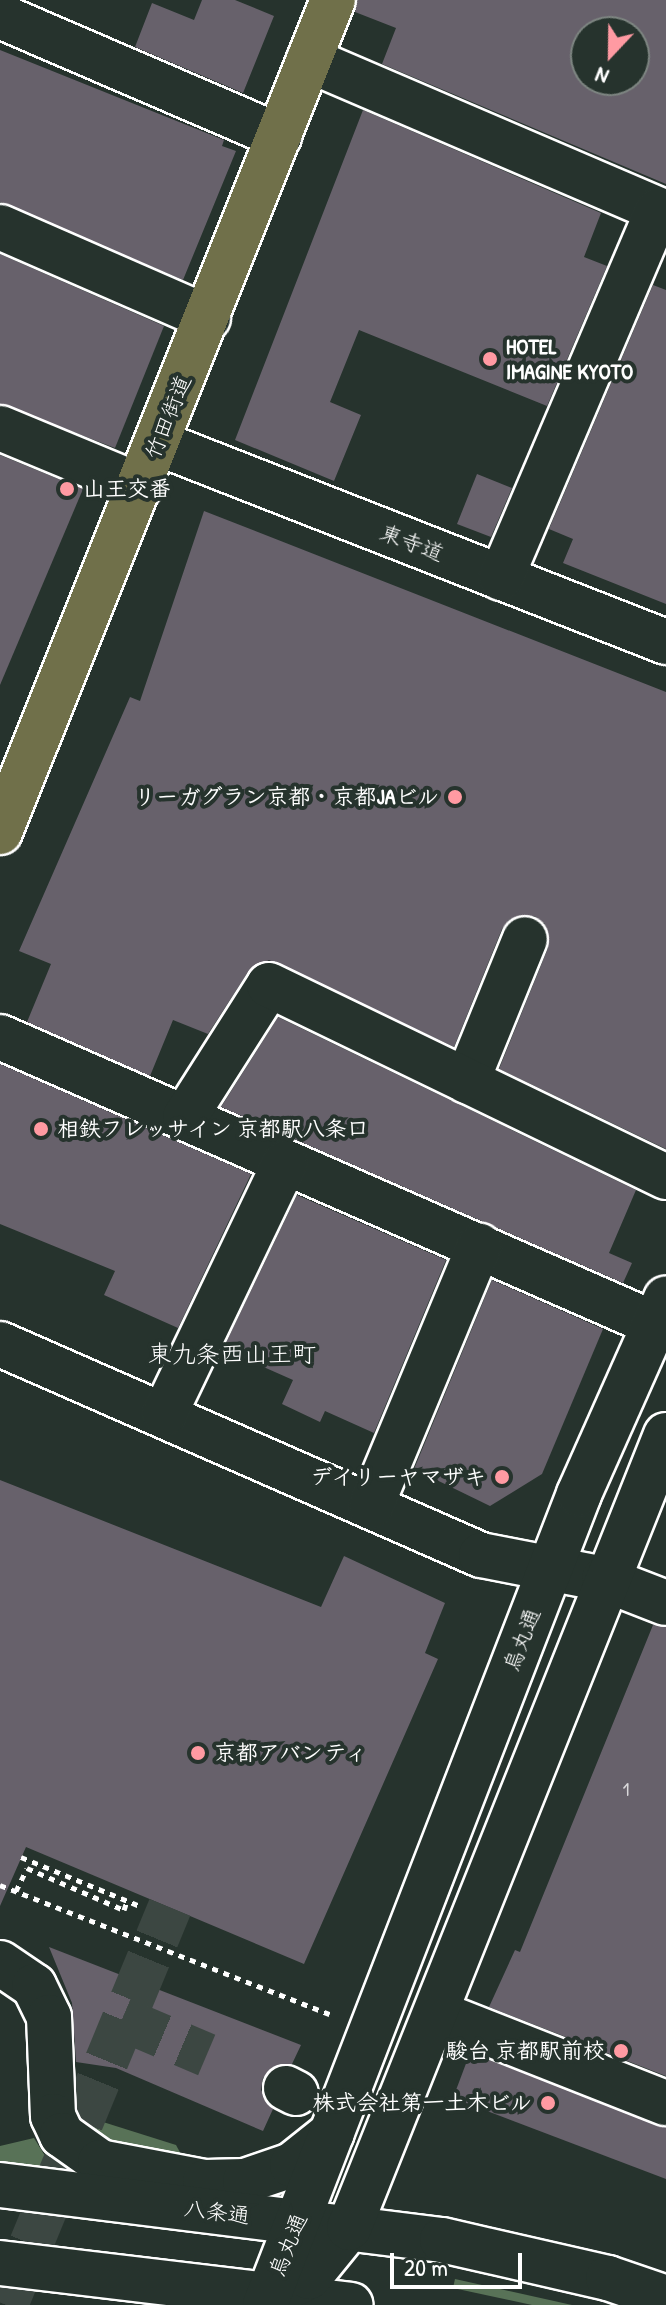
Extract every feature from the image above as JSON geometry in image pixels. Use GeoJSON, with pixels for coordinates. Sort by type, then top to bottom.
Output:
{"type":"FeatureCollection","features":[{"type":"Feature","properties":{"kind":"main road","name":"竹田街道"},"geometry":{"type":"LineString","coordinates":[[0,832],[333,0]]}},
{"type":"Feature","properties":{"kind":"street"},"geometry":{"type":"LineString","coordinates":[[0,16],[279,136]]}},
{"type":"Feature","properties":{"kind":"street"},"geometry":{"type":"LineString","coordinates":[[309,60],[662,211],[501,578]]}},
{"type":"Feature","properties":{"kind":"street"},"geometry":{"type":"LineString","coordinates":[[0,227],[208,318]]}},
{"type":"Feature","properties":{"kind":"street"},"geometry":{"type":"LineString","coordinates":[[0,428],[140,486]]}},
{"type":"Feature","properties":{"kind":"street","name":"東寺道"},"geometry":{"type":"LineString","coordinates":[[158,443],[666,642]]}},
{"type":"Feature","properties":{"kind":"street"},"geometry":{"type":"LineString","coordinates":[[467,1081],[525,939]]}},
{"type":"Feature","properties":{"kind":"street"},"geometry":{"type":"LineString","coordinates":[[185,1117],[277,970],[467,1081],[666,1177]]}},
{"type":"Feature","properties":{"kind":"street"},"geometry":{"type":"LineString","coordinates":[[0,1037],[479,1246],[662,1317]]}},
{"type":"Feature","properties":{"kind":"street"},"geometry":{"type":"LineString","coordinates":[[165,1413],[285,1162]]}},
{"type":"Feature","properties":{"kind":"street"},"geometry":{"type":"LineString","coordinates":[[371,1506],[479,1246]]}},
{"type":"Feature","properties":{"kind":"street","name":"烏丸通"},"geometry":{"type":"LineString","coordinates":[[266,2300],[550,1568],[662,1317]]}},
{"type":"Feature","properties":{"kind":"street"},"geometry":{"type":"LineString","coordinates":[[0,1344],[165,1413],[481,1555],[604,1579],[666,1603]]}},
{"type":"Feature","properties":{"kind":"street","name":"烏丸通"},"geometry":{"type":"LineString","coordinates":[[266,2300],[309,2277],[349,2228],[437,2013],[604,1579],[666,1435]]}},
{"type":"Feature","properties":{"kind":"street"},"geometry":{"type":"LineString","coordinates":[[0,1963],[34,1986],[49,2017],[53,2116],[62,2135],[100,2162],[205,2182],[245,2181],[292,2165],[332,2133]]}},
{"type":"Feature","properties":{"kind":"street"},"geometry":{"type":"LineString","coordinates":[[437,2013],[666,2103]]}},
{"type":"Feature","properties":{"kind":"street","name":"八条通"},"geometry":{"type":"LineString","coordinates":[[0,2185],[349,2228],[521,2257],[666,2298]]}},
{"type":"Feature","properties":{"kind":"street"},"geometry":{"type":"LineString","coordinates":[[0,2263],[266,2300],[350,2305]]}},
{"type":"Feature","properties":{"kind":"path"},"geometry":{"type":"LineString","coordinates":[[21,1857],[140,1906]]}},
{"type":"Feature","properties":{"kind":"path"},"geometry":{"type":"LineString","coordinates":[[16,1891],[27,1868],[124,1910],[127,1901]]}},
{"type":"Feature","properties":{"kind":"path"},"geometry":{"type":"LineString","coordinates":[[0,1885],[330,2014]]}},
{"type":"Feature","properties":{"kind":"green space"},"geometry":{"type":"Polygon","coordinates":[[[103,2122],[176,2145],[182,2156],[112,2143],[90,2124],[103,2122]]]}},
{"type":"Feature","properties":{"kind":"green space"},"geometry":{"type":"Polygon","coordinates":[[[34,2138],[47,2159],[64,2173],[0,2167],[0,2146],[34,2138]]]}},
{"type":"Feature","properties":{"kind":"green space"},"geometry":{"type":"Polygon","coordinates":[[[455,2279],[572,2305],[532,2305],[453,2288],[455,2279]]]}},
{"type":"Feature","properties":{"kind":"building"},"geometry":{"type":"Polygon","coordinates":[[[202,0],[235,0],[274,16],[243,93],[135,47],[152,3],[194,20],[202,0]]]}},
{"type":"Feature","properties":{"kind":"building"},"geometry":{"type":"Polygon","coordinates":[[[357,0],[666,0],[666,184],[382,64],[396,28],[355,12],[357,0]]]}},
{"type":"Feature","properties":{"kind":"building"},"geometry":{"type":"Polygon","coordinates":[[[0,50],[224,140],[222,146],[236,151],[183,280],[0,202],[0,50]]]}},
{"type":"Feature","properties":{"kind":"building"},"geometry":{"type":"Polygon","coordinates":[[[363,110],[601,213],[584,257],[607,266],[547,406],[359,330],[330,402],[361,415],[334,481],[235,440],[363,110]]]}},
{"type":"Feature","properties":{"kind":"building"},"geometry":{"type":"Polygon","coordinates":[[[0,254],[164,326],[115,448],[0,404],[0,254]]]}},
{"type":"Feature","properties":{"kind":"building"},"geometry":{"type":"Polygon","coordinates":[[[653,285],[666,290],[666,604],[563,563],[573,539],[549,529],[653,285]]]}},
{"type":"Feature","properties":{"kind":"building"},"geometry":{"type":"Polygon","coordinates":[[[0,455],[83,489],[0,685],[0,455]]]}},
{"type":"Feature","properties":{"kind":"building"},"geometry":{"type":"Polygon","coordinates":[[[477,474],[512,488],[491,537],[457,524],[477,474]]]}},
{"type":"Feature","properties":{"kind":"building"},"geometry":{"type":"Polygon","coordinates":[[[204,511],[666,692],[666,1149],[499,1069],[548,948],[545,924],[534,916],[510,919],[502,929],[454,1047],[269,960],[248,972],[208,1034],[173,1020],[150,1076],[27,1022],[51,964],[19,951],[130,697],[140,701],[204,511]]]}},
{"type":"Feature","properties":{"kind":"building"},"geometry":{"type":"Polygon","coordinates":[[[278,1017],[636,1190],[609,1253],[632,1263],[623,1283],[221,1107],[278,1017]]]}},
{"type":"Feature","properties":{"kind":"building"},"geometry":{"type":"Polygon","coordinates":[[[0,1064],[251,1174],[178,1328],[104,1295],[115,1271],[0,1224],[0,1064]]]}},
{"type":"Feature","properties":{"kind":"building"},"geometry":{"type":"Polygon","coordinates":[[[297,1195],[446,1260],[374,1433],[325,1411],[320,1422],[282,1404],[293,1380],[223,1349],[297,1195]]]}},
{"type":"Feature","properties":{"kind":"building"},"geometry":{"type":"Polygon","coordinates":[[[492,1280],[603,1329],[542,1474],[490,1506],[414,1469],[492,1280]]]}},
{"type":"Feature","properties":{"kind":"building","name":"京都アバンティ"},"geometry":{"type":"Polygon","coordinates":[[[0,1480],[321,1607],[344,1556],[445,1603],[425,1653],[438,1659],[304,1964],[26,1847],[0,1906],[0,1480]]]}},
{"type":"Feature","properties":{"kind":"building"},"geometry":{"type":"Polygon","coordinates":[[[653,1625],[666,1627],[666,2076],[489,2007],[515,1950],[520,1952],[653,1625]]]}},
{"type":"Feature","properties":{"kind":"building"},"geometry":{"type":"Polygon","coordinates":[[[49,1947],[301,2045],[292,2064],[273,2067],[263,2078],[261,2090],[273,2109],[263,2131],[116,2068],[76,2062],[72,2003],[49,1947]]]}},
{"type":"Feature","properties":{"kind":"building","name":"株式会社第一土木ビル"},"geometry":{"type":"Polygon","coordinates":[[[470,2053],[666,2127],[666,2179],[453,2098],[470,2053]]]}},
{"type":"Feature","properties":{"kind":"tunnel"},"geometry":{"type":"LineString","coordinates":[[6,2305],[170,1907]]}},
{"type":"Feature","properties":{"kind":"tunnel"},"geometry":{"type":"LineString","coordinates":[[122,2019],[207,2055]]}},
{"type":"Feature","properties":{"kind":"place","name":"HOTEL IMAGINE KYOTO"},"geometry":{"type":"Point","coordinates":[490,359]}},
{"type":"Feature","properties":{"kind":"place","name":"山王交番"},"geometry":{"type":"Point","coordinates":[67,489]}},
{"type":"Feature","properties":{"kind":"place","name":"リーガグラン京都・京都JAビル"},"geometry":{"type":"Point","coordinates":[455,797]}},
{"type":"Feature","properties":{"kind":"place","name":"相鉄フレッサイン 京都駅八条口"},"geometry":{"type":"Point","coordinates":[41,1129]}},
{"type":"Feature","properties":{"kind":"place","name":"デイリーヤマザキ"},"geometry":{"type":"Point","coordinates":[502,1477]}},
{"type":"Feature","properties":{"kind":"place","name":"京都アバンティ"},"geometry":{"type":"Point","coordinates":[198,1753]}},
{"type":"Feature","properties":{"kind":"place","name":"駿台 京都駅前校"},"geometry":{"type":"Point","coordinates":[621,2051]}},
{"type":"Feature","properties":{"kind":"place","name":"株式会社第一土木ビル"},"geometry":{"type":"Point","coordinates":[548,2103]}},
{"type":"Feature","properties":{"kind":"district","name":"東九条西山王町"},"geometry":{"type":"Point","coordinates":[232,1354]}}]}
